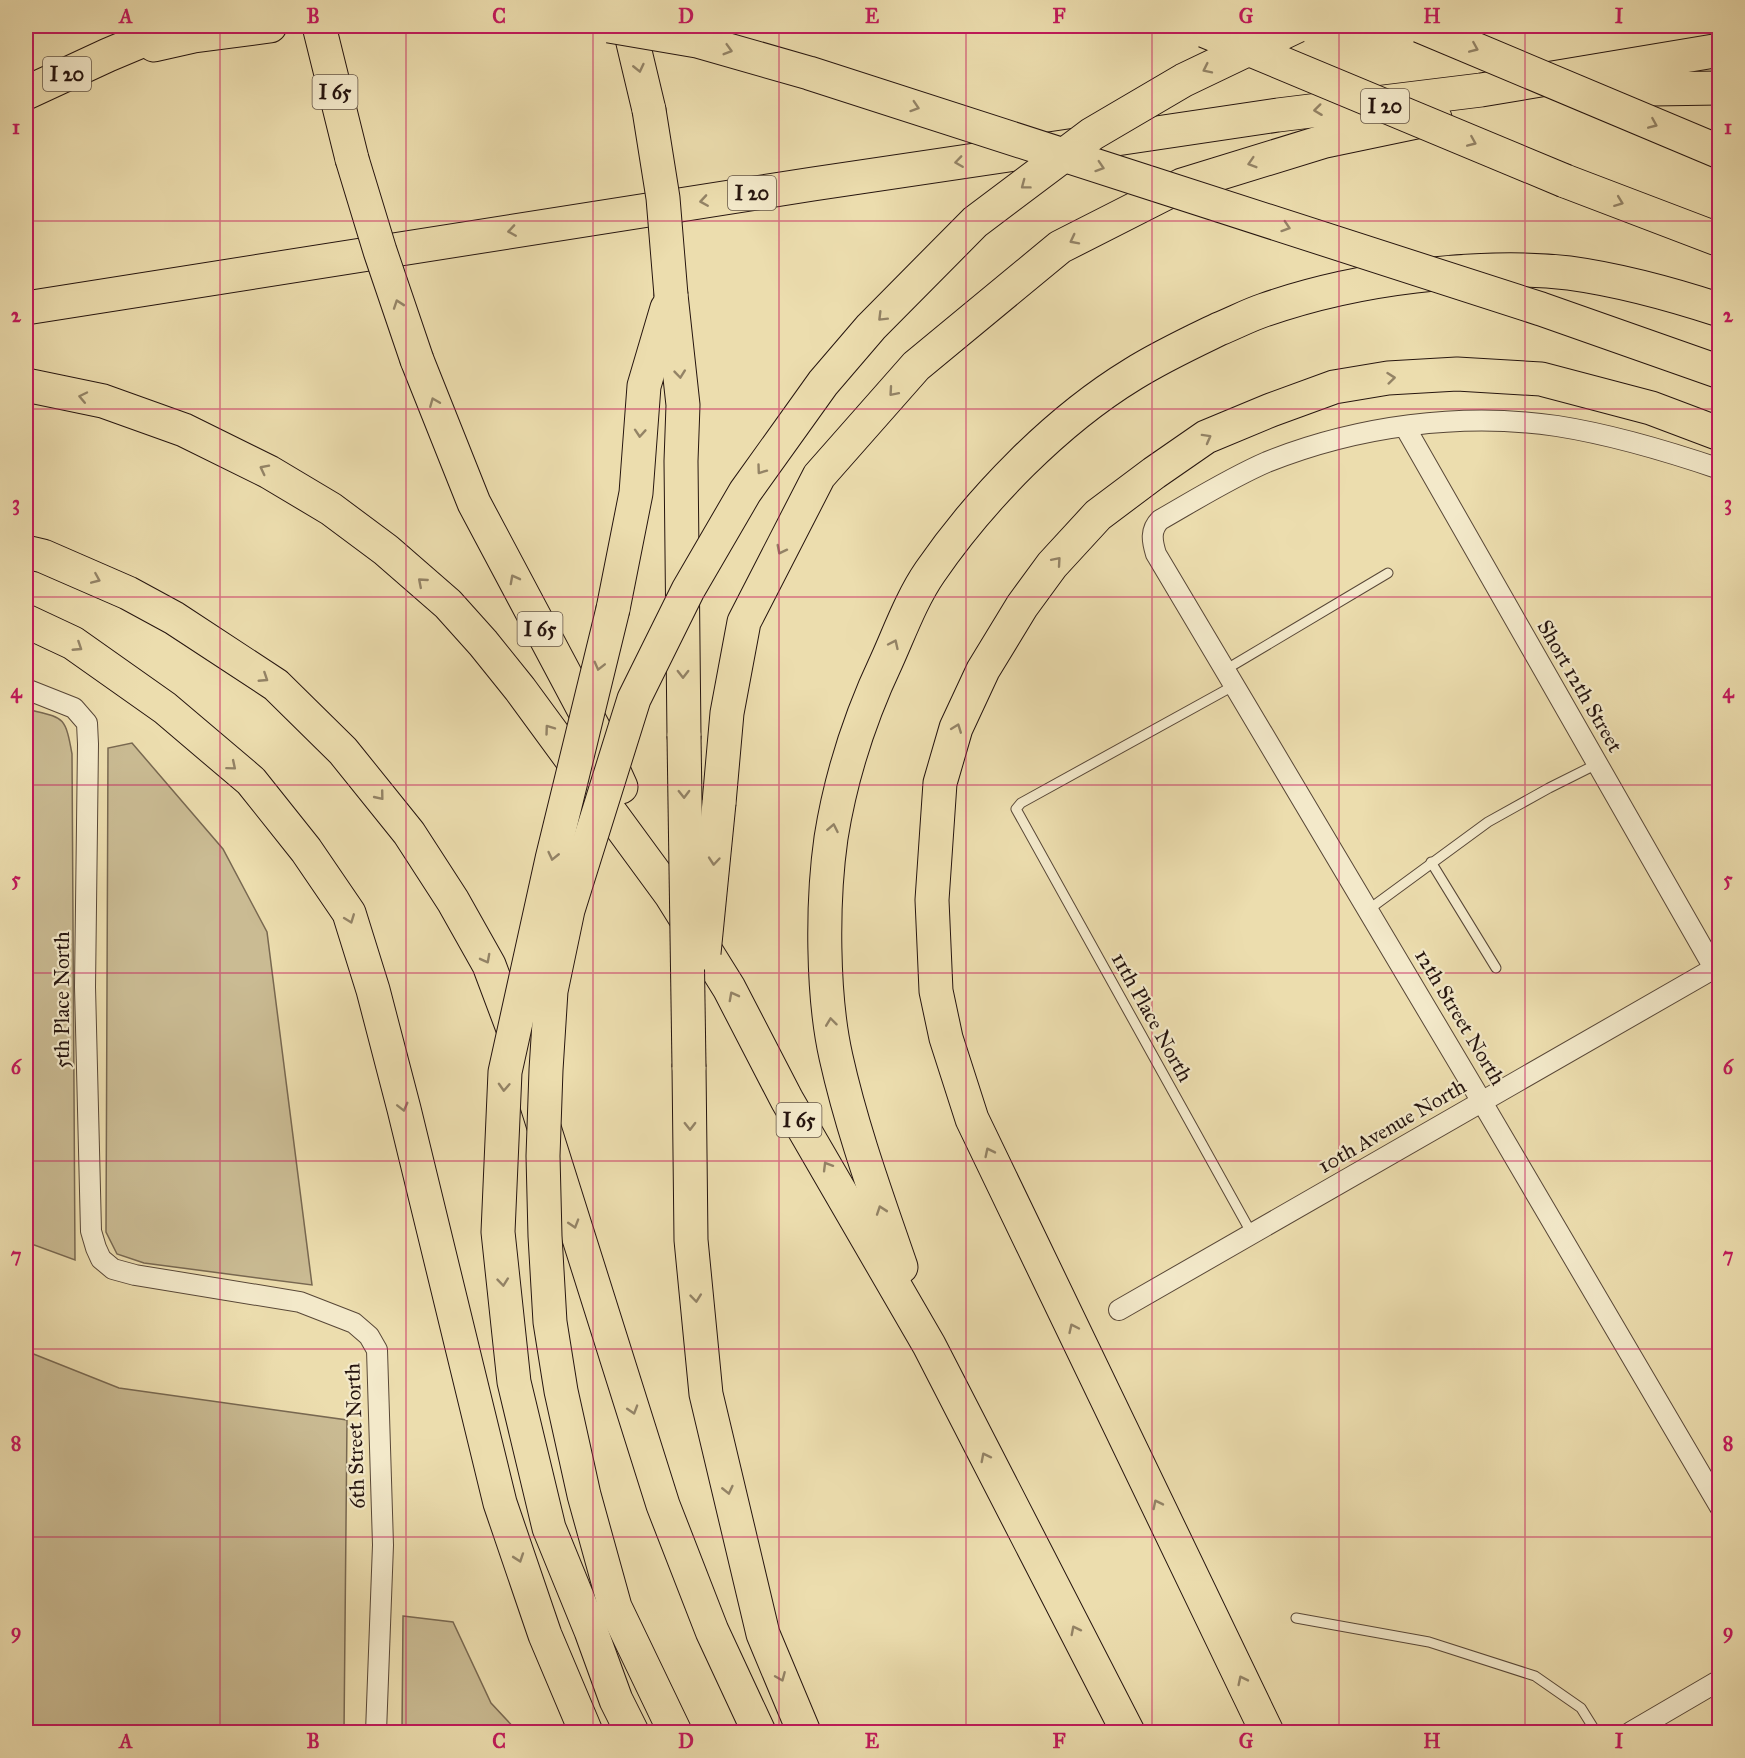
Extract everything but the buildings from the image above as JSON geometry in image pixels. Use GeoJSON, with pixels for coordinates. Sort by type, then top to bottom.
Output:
{"type":"FeatureCollection","features":[{"type":"Feature","properties":{"kind":"highway","name":"I 20"},"geometry":{"type":"LineString","coordinates":[[26,93],[177,26]]}},
{"type":"Feature","properties":{"kind":"highway"},"geometry":{"type":"LineString","coordinates":[[108,55],[194,36],[270,26]]}},
{"type":"Feature","properties":{"kind":"highway","name":"I 65"},"geometry":{"type":"LineString","coordinates":[[319,26],[352,159],[417,360],[474,503],[600,740],[670,895],[729,988],[787,1100],[928,1345],[1128,1732]]}},
{"type":"Feature","properties":{"kind":"highway"},"geometry":{"type":"LineString","coordinates":[[609,26],[698,41],[809,74],[1541,309],[1719,372]]}},
{"type":"Feature","properties":{"kind":"highway"},"geometry":{"type":"LineString","coordinates":[[629,26],[649,110],[663,198],[683,405],[681,460],[690,1240],[706,1394],[763,1634],[804,1732]]}},
{"type":"Feature","properties":{"kind":"highway"},"geometry":{"type":"LineString","coordinates":[[675,1732],[615,1608],[584,1495],[561,1391],[550,1322],[545,1236],[543,1156],[551,991],[568,910],[634,699],[688,591],[745,492],[823,383],[871,327],[975,222],[1092,134],[1184,80],[1297,26]]}},
{"type":"Feature","properties":{"kind":"highway"},"geometry":{"type":"LineString","coordinates":[[1420,26],[1719,152]]}},
{"type":"Feature","properties":{"kind":"highway","name":"I 20"},"geometry":{"type":"LineString","coordinates":[[1194,27],[1565,181],[1719,240]]}},
{"type":"Feature","properties":{"kind":"highway"},"geometry":{"type":"LineString","coordinates":[[1481,90],[1719,50]]}},
{"type":"Feature","properties":{"kind":"highway","name":"I 20"},"geometry":{"type":"LineString","coordinates":[[26,308],[824,182],[1278,115],[1481,90],[1719,88]]}},
{"type":"Feature","properties":{"kind":"highway"},"geometry":{"type":"LineString","coordinates":[[689,1067],[709,915],[728,712],[744,622],[819,476],[916,366],[1060,247],[1182,185],[1325,141],[1575,90]]}},
{"type":"Feature","properties":{"kind":"highway"},"geometry":{"type":"LineString","coordinates":[[928,1345],[861,1152],[835,1053],[827,988],[825,918],[831,840],[845,772],[865,706],[928,574],[976,513],[1024,460],[1074,417],[1132,374],[1191,342],[1260,311],[1316,294],[1386,280],[1449,272],[1510,270],[1566,273],[1606,279],[1719,310]]}},
{"type":"Feature","properties":{"kind":"highway"},"geometry":{"type":"LineString","coordinates":[[632,1732],[616,1701],[591,1630],[549,1528],[514,1382],[498,1232],[505,1072],[552,859],[613,609],[636,493],[644,386],[671,295]]}},
{"type":"Feature","properties":{"kind":"highway"},"geometry":{"type":"LineString","coordinates":[[1267,1732],[972,1119],[946,1038],[936,991],[932,900],[940,783],[957,728],[983,670],[1022,606],[1052,565],[1098,515],[1206,437],[1271,410],[1334,387],[1388,378],[1457,374],[1541,379],[1651,408],[1719,434]]}},
{"type":"Feature","properties":{"kind":"highway"},"geometry":{"type":"LineString","coordinates":[[26,385],[103,401],[184,430],[269,472],[331,509],[386,550],[448,604],[483,643],[520,689],[670,895]]}},
{"type":"Feature","properties":{"kind":"highway"},"geometry":{"type":"LineString","coordinates":[[26,552],[43,556],[128,593],[174,618],[276,686],[343,751],[409,832],[453,901],[489,965],[513,1029],[663,1505],[712,1631],[759,1732]]}},
{"type":"Feature","properties":{"kind":"highway"},"geometry":{"type":"LineString","coordinates":[[26,621],[73,643],[156,702],[251,781],[306,850],[349,913],[373,990],[404,1109],[500,1503],[545,1635],[586,1732]]}},
{"type":"Feature","properties":{"kind":"street"},"geometry":{"type":"LineString","coordinates":[[1405,427],[1421,424],[1480,422],[1556,426],[1603,435],[1719,469]]}},
{"type":"Feature","properties":{"kind":"street","name":"12th Street North"},"geometry":{"type":"LineString","coordinates":[[1405,427],[1361,434],[1308,448],[1268,462],[1226,481],[1156,523],[1152,536],[1156,554],[1482,1102],[1719,1507]]}},
{"type":"Feature","properties":{"kind":"street","name":"Short 12th Street"},"geometry":{"type":"LineString","coordinates":[[1405,427],[1597,764],[1717,967]]}},
{"type":"Feature","properties":{"kind":"street","name":"5th Place North"},"geometry":{"type":"LineString","coordinates":[[26,689],[74,708],[87,723],[85,987],[91,1231],[101,1259],[113,1269]]}},
{"type":"Feature","properties":{"kind":"street","name":"10th Avenue North"},"geometry":{"type":"LineString","coordinates":[[1119,1310],[1717,967]]}},
{"type":"Feature","properties":{"kind":"street","name":"6th Street North"},"geometry":{"type":"LineString","coordinates":[[113,1269],[135,1275],[300,1302],[354,1323],[369,1336],[377,1350],[383,1545],[376,1732]]}},
{"type":"Feature","properties":{"kind":"street"},"geometry":{"type":"LineString","coordinates":[[1631,1732],[1719,1680]]}},
{"type":"Feature","properties":{"kind":"lane"},"geometry":{"type":"LineString","coordinates":[[1230,678],[1388,573]]}},
{"type":"Feature","properties":{"kind":"lane","name":"11th Place North"},"geometry":{"type":"LineString","coordinates":[[1230,678],[1021,803],[1016,809],[1252,1234]]}},
{"type":"Feature","properties":{"kind":"lane"},"geometry":{"type":"LineString","coordinates":[[1368,910],[1488,822],[1597,764]]}},
{"type":"Feature","properties":{"kind":"lane"},"geometry":{"type":"LineString","coordinates":[[1431,862],[1496,968]]}},
{"type":"Feature","properties":{"kind":"lane"},"geometry":{"type":"LineString","coordinates":[[1296,1618],[1429,1642],[1535,1676],[1581,1708],[1596,1732]]}},
{"type":"Feature","properties":{"kind":"shaded area"},"geometry":{"type":"Polygon","coordinates":[[[26,709],[48,714],[60,720],[67,731],[72,754],[75,1260],[26,1242],[26,709]]]}},
{"type":"Feature","properties":{"kind":"shaded area"},"geometry":{"type":"Polygon","coordinates":[[[132,743],[223,849],[267,932],[312,1285],[144,1263],[117,1254],[106,1232],[108,748],[132,743]]]}},
{"type":"Feature","properties":{"kind":"shaded area"},"geometry":{"type":"Polygon","coordinates":[[[26,1351],[119,1388],[347,1420],[344,1732],[26,1732],[26,1351]]]}},
{"type":"Feature","properties":{"kind":"shaded area"},"geometry":{"type":"Polygon","coordinates":[[[403,1616],[453,1622],[491,1703],[518,1732],[402,1732],[403,1616]]]}}]}
